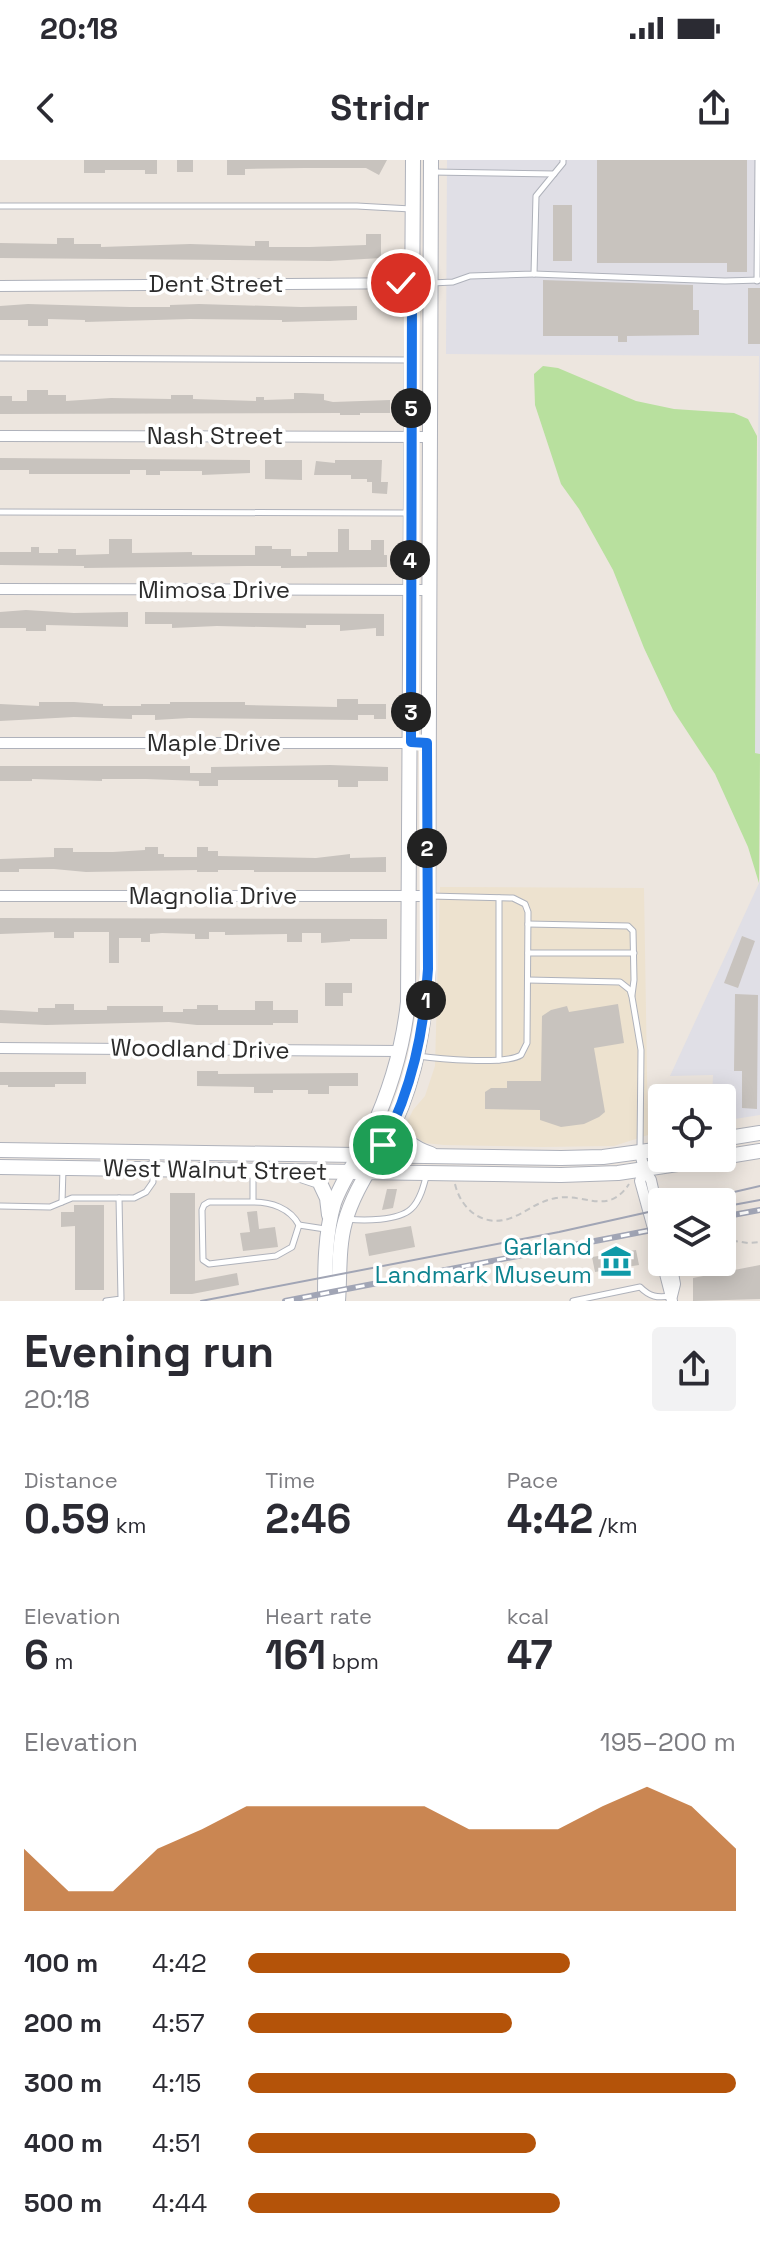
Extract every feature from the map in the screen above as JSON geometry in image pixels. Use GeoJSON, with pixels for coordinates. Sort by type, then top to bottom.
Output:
{"type":"FeatureCollection","features":[{"type":"Feature","properties":{"kind":"main road"},"geometry":{"type":"LineString","coordinates":[[325,1301],[333,1207],[388,1091],[408,1002],[413,160]]}},
{"type":"Feature","properties":{"kind":"main road"},"geometry":{"type":"LineString","coordinates":[[338,1301],[346,1219],[354,1193],[395,1123],[408,1088],[417,1056],[426,994],[431,166]]}},
{"type":"Feature","properties":{"kind":"main road"},"geometry":{"type":"LineString","coordinates":[[395,1123],[401,1135],[413,1146],[439,1157]]}},
{"type":"Feature","properties":{"kind":"main road"},"geometry":{"type":"LineString","coordinates":[[736,1137],[760,1133]]}},
{"type":"Feature","properties":{"kind":"main road","name":"West Walnut Street"},"geometry":{"type":"LineString","coordinates":[[0,1150],[583,1158],[648,1152]]}},
{"type":"Feature","properties":{"kind":"main road","name":"West Walnut Street"},"geometry":{"type":"LineString","coordinates":[[736,1155],[760,1151]]}},
{"type":"Feature","properties":{"kind":"main road","name":"West Walnut Street"},"geometry":{"type":"LineString","coordinates":[[0,1167],[561,1175],[648,1168]]}},
{"type":"Feature","properties":{"kind":"main road"},"geometry":{"type":"LineString","coordinates":[[253,1171],[306,1176],[319,1181],[327,1198],[330,1229]]}},
{"type":"Feature","properties":{"kind":"street","name":"Dent Street"},"geometry":{"type":"LineString","coordinates":[[0,286],[431,283]]}},
{"type":"Feature","properties":{"kind":"street","name":"Nash Street"},"geometry":{"type":"LineString","coordinates":[[0,436],[429,437]]}},
{"type":"Feature","properties":{"kind":"street","name":"Mimosa Drive"},"geometry":{"type":"LineString","coordinates":[[0,589],[429,590]]}},
{"type":"Feature","properties":{"kind":"street","name":"Maple Drive"},"geometry":{"type":"LineString","coordinates":[[0,743],[427,743]]}},
{"type":"Feature","properties":{"kind":"street","name":"Magnolia Drive"},"geometry":{"type":"LineString","coordinates":[[0,896],[427,896]]}},
{"type":"Feature","properties":{"kind":"street","name":"Woodland Drive"},"geometry":{"type":"LineString","coordinates":[[0,1048],[399,1051]]}},
{"type":"Feature","properties":{"kind":"street"},"geometry":{"type":"LineString","coordinates":[[640,1153],[653,1188]]}},
{"type":"Feature","properties":{"kind":"street"},"geometry":{"type":"LineString","coordinates":[[644,1169],[640,1181],[648,1210]]}},
{"type":"Feature","properties":{"kind":"street"},"geometry":{"type":"LineString","coordinates":[[666,1276],[672,1299]]}},
{"type":"Feature","properties":{"kind":"street"},"geometry":{"type":"LineString","coordinates":[[672,1299],[674,1276]]}},
{"type":"Feature","properties":{"kind":"lane"},"geometry":{"type":"LineString","coordinates":[[534,274],[536,196],[563,160]]}},
{"type":"Feature","properties":{"kind":"lane"},"geometry":{"type":"LineString","coordinates":[[431,283],[453,282],[470,276],[534,274],[758,280],[758,160]]}},
{"type":"Feature","properties":{"kind":"lane"},"geometry":{"type":"LineString","coordinates":[[431,166],[554,174]]}},
{"type":"Feature","properties":{"kind":"lane"},"geometry":{"type":"LineString","coordinates":[[0,206],[357,206],[413,209]]}},
{"type":"Feature","properties":{"kind":"lane"},"geometry":{"type":"LineString","coordinates":[[0,358],[412,360]]}},
{"type":"Feature","properties":{"kind":"lane"},"geometry":{"type":"LineString","coordinates":[[0,512],[410,513]]}},
{"type":"Feature","properties":{"kind":"lane"},"geometry":{"type":"LineString","coordinates":[[417,1056],[499,1060],[515,1058],[525,1050],[527,1043],[528,912],[525,904],[517,899],[427,896]]}},
{"type":"Feature","properties":{"kind":"lane"},"geometry":{"type":"LineString","coordinates":[[499,898],[499,1060]]}},
{"type":"Feature","properties":{"kind":"lane"},"geometry":{"type":"LineString","coordinates":[[528,924],[628,926],[633,931],[632,997]]}},
{"type":"Feature","properties":{"kind":"lane"},"geometry":{"type":"LineString","coordinates":[[528,953],[634,953]]}},
{"type":"Feature","properties":{"kind":"lane"},"geometry":{"type":"LineString","coordinates":[[528,980],[620,982],[630,990],[641,1050],[640,1153]]}},
{"type":"Feature","properties":{"kind":"lane"},"geometry":{"type":"LineString","coordinates":[[0,1206],[50,1207],[72,1198],[134,1198],[146,1192],[153,1182],[152,1151]]}},
{"type":"Feature","properties":{"kind":"lane"},"geometry":{"type":"LineString","coordinates":[[62,1202],[63,1168]]}},
{"type":"Feature","properties":{"kind":"lane"},"geometry":{"type":"LineString","coordinates":[[253,1171],[253,1202]]}},
{"type":"Feature","properties":{"kind":"lane"},"geometry":{"type":"LineString","coordinates":[[346,1219],[375,1220],[405,1213],[416,1203],[427,1173]]}},
{"type":"Feature","properties":{"kind":"lane"},"geometry":{"type":"LineString","coordinates":[[106,1301],[121,1299],[119,1198]]}},
{"type":"Feature","properties":{"kind":"lane"},"geometry":{"type":"LineString","coordinates":[[209,1202],[253,1202],[269,1202],[294,1216],[299,1225],[292,1247],[276,1256],[209,1264],[203,1260],[204,1205],[209,1202]]}},
{"type":"Feature","properties":{"kind":"lane"},"geometry":{"type":"LineString","coordinates":[[299,1225],[330,1229]]}},
{"type":"Feature","properties":{"kind":"lane"},"geometry":{"type":"LineString","coordinates":[[573,1301],[640,1287],[648,1298],[672,1299]]}},
{"type":"Feature","properties":{"kind":"path"},"geometry":{"type":"LineString","coordinates":[[455,1183],[460,1200],[466,1207],[480,1218],[499,1220],[515,1216],[537,1203],[561,1197],[612,1200],[622,1195],[630,1183]]}},
{"type":"Feature","properties":{"kind":"path"},"geometry":{"type":"LineString","coordinates":[[736,1241],[760,1242]]}},
{"type":"Feature","properties":{"kind":"shaded area"},"geometry":{"type":"Polygon","coordinates":[[[447,160],[760,160],[760,754],[755,753],[759,356],[446,354],[447,160]]]}},
{"type":"Feature","properties":{"kind":"shaded area"},"geometry":{"type":"Polygon","coordinates":[[[760,881],[760,1115],[736,1119],[736,1084],[713,1084],[713,1075],[670,1076],[760,881]]]}},
{"type":"Feature","properties":{"kind":"shaded area"},"geometry":{"type":"Polygon","coordinates":[[[440,887],[644,888],[648,1135],[614,1146],[424,1143],[412,1133],[407,1122],[425,1096],[435,1066],[440,887]]]}},
{"type":"Feature","properties":{"kind":"green space"},"geometry":{"type":"Polygon","coordinates":[[[543,366],[558,368],[636,401],[674,409],[734,413],[748,419],[757,436],[755,753],[760,754],[759,883],[748,847],[715,774],[673,710],[613,570],[579,509],[561,484],[535,405],[534,374],[543,366]]]}},
{"type":"Feature","properties":{"kind":"building"},"geometry":{"type":"Polygon","coordinates":[[[84,160],[157,160],[157,174],[145,174],[145,170],[84,173],[84,160]]]}},
{"type":"Feature","properties":{"kind":"building"},"geometry":{"type":"Polygon","coordinates":[[[177,160],[193,160],[193,172],[177,172],[177,160]]]}},
{"type":"Feature","properties":{"kind":"building"},"geometry":{"type":"Polygon","coordinates":[[[227,160],[387,160],[379,175],[366,168],[305,168],[245,169],[245,175],[227,175],[227,160]]]}},
{"type":"Feature","properties":{"kind":"building"},"geometry":{"type":"Polygon","coordinates":[[[597,160],[747,160],[747,272],[727,272],[727,263],[597,263],[597,160]]]}},
{"type":"Feature","properties":{"kind":"building"},"geometry":{"type":"Polygon","coordinates":[[[553,205],[572,205],[572,261],[553,261],[553,205]]]}},
{"type":"Feature","properties":{"kind":"building"},"geometry":{"type":"Polygon","coordinates":[[[366,234],[381,234],[381,258],[330,261],[0,258],[0,243],[57,244],[57,238],[74,238],[74,244],[101,244],[101,247],[190,244],[255,246],[255,241],[269,241],[269,247],[310,247],[366,245],[366,234]]]}},
{"type":"Feature","properties":{"kind":"building"},"geometry":{"type":"Polygon","coordinates":[[[543,280],[693,285],[693,310],[699,310],[699,335],[627,336],[627,342],[618,342],[618,336],[543,336],[543,280]]]}},
{"type":"Feature","properties":{"kind":"building"},"geometry":{"type":"Polygon","coordinates":[[[748,288],[760,288],[760,344],[748,344],[748,288]]]}},
{"type":"Feature","properties":{"kind":"building"},"geometry":{"type":"Polygon","coordinates":[[[0,306],[357,306],[357,320],[85,322],[48,319],[48,326],[28,326],[28,320],[0,320],[0,306]]]}},
{"type":"Feature","properties":{"kind":"building"},"geometry":{"type":"Polygon","coordinates":[[[27,390],[48,390],[48,395],[66,395],[66,401],[171,399],[171,395],[193,395],[193,399],[256,401],[256,397],[264,397],[264,400],[294,399],[294,393],[324,394],[324,400],[333,402],[390,400],[390,413],[0,414],[0,396],[12,396],[12,401],[27,401],[27,390]]]}},
{"type":"Feature","properties":{"kind":"building"},"geometry":{"type":"Polygon","coordinates":[[[0,458],[250,460],[250,473],[202,475],[202,471],[160,471],[160,475],[146,475],[146,470],[130,470],[130,474],[29,474],[29,470],[0,470],[0,458]]]}},
{"type":"Feature","properties":{"kind":"building"},"geometry":{"type":"Polygon","coordinates":[[[265,460],[302,460],[302,480],[265,479],[265,460]]]}},
{"type":"Feature","properties":{"kind":"building"},"geometry":{"type":"Polygon","coordinates":[[[335,460],[382,460],[381,482],[388,482],[387,494],[372,493],[372,482],[367,482],[367,479],[351,479],[351,475],[314,475],[316,461],[335,463],[335,460]]]}},
{"type":"Feature","properties":{"kind":"building"},"geometry":{"type":"Polygon","coordinates":[[[338,529],[349,529],[349,550],[371,550],[371,540],[384,540],[387,567],[84,568],[0,565],[0,552],[31,552],[31,547],[39,547],[39,553],[76,549],[76,555],[109,554],[109,539],[132,539],[132,553],[255,555],[255,546],[272,546],[272,549],[291,549],[291,556],[307,556],[307,552],[338,552],[338,529]]]}},
{"type":"Feature","properties":{"kind":"building"},"geometry":{"type":"Polygon","coordinates":[[[0,612],[128,612],[128,627],[46,625],[46,631],[0,628],[0,612]]]}},
{"type":"Feature","properties":{"kind":"building"},"geometry":{"type":"Polygon","coordinates":[[[145,612],[384,614],[384,636],[376,636],[376,628],[340,631],[340,625],[172,628],[172,624],[145,624],[145,612]]]}},
{"type":"Feature","properties":{"kind":"building"},"geometry":{"type":"Polygon","coordinates":[[[337,699],[358,699],[358,704],[386,704],[386,719],[358,715],[358,720],[155,720],[155,715],[132,715],[132,719],[74,717],[0,721],[0,704],[39,706],[39,702],[74,702],[141,706],[170,702],[245,702],[245,705],[337,707],[337,699]]]}},
{"type":"Feature","properties":{"kind":"building"},"geometry":{"type":"Polygon","coordinates":[[[0,766],[190,766],[190,773],[211,773],[211,767],[388,767],[388,781],[358,781],[358,787],[338,787],[338,780],[218,780],[218,786],[199,786],[199,781],[146,779],[0,781],[0,766]]]}},
{"type":"Feature","properties":{"kind":"building"},"geometry":{"type":"Polygon","coordinates":[[[145,847],[158,847],[158,854],[164,854],[164,857],[197,857],[197,847],[208,847],[208,851],[218,851],[218,856],[316,858],[350,854],[350,858],[386,857],[386,872],[86,872],[19,869],[19,872],[0,872],[0,859],[54,857],[54,848],[73,848],[73,852],[113,852],[145,850],[145,847]]]}},
{"type":"Feature","properties":{"kind":"building"},"geometry":{"type":"Polygon","coordinates":[[[0,918],[387,919],[387,939],[321,943],[321,933],[302,933],[302,942],[287,942],[287,934],[225,935],[225,932],[209,932],[209,939],[195,939],[195,934],[150,934],[150,942],[141,942],[141,938],[119,938],[119,963],[109,963],[109,932],[74,932],[74,938],[54,938],[54,932],[0,934],[0,918]]]}},
{"type":"Feature","properties":{"kind":"building"},"geometry":{"type":"Polygon","coordinates":[[[742,936],[755,941],[738,988],[724,983],[742,936]]]}},
{"type":"Feature","properties":{"kind":"building"},"geometry":{"type":"Polygon","coordinates":[[[325,983],[352,983],[352,993],[343,993],[343,1006],[325,1006],[325,983]]]}},
{"type":"Feature","properties":{"kind":"building"},"geometry":{"type":"Polygon","coordinates":[[[735,994],[758,995],[757,1109],[742,1108],[742,1071],[734,1071],[735,994]]]}},
{"type":"Feature","properties":{"kind":"building"},"geometry":{"type":"Polygon","coordinates":[[[255,1001],[273,1001],[273,1010],[298,1010],[298,1023],[0,1023],[0,1010],[38,1012],[38,1008],[55,1008],[55,1004],[74,1004],[74,1010],[107,1010],[107,1006],[163,1006],[163,1012],[183,1012],[183,1009],[197,1009],[197,1005],[218,1005],[218,1010],[255,1010],[255,1001]]]}},
{"type":"Feature","properties":{"kind":"building"},"geometry":{"type":"Polygon","coordinates":[[[618,1004],[624,1043],[594,1048],[605,1112],[599,1117],[584,1124],[561,1127],[540,1120],[540,1110],[485,1109],[485,1092],[491,1088],[507,1088],[507,1081],[541,1081],[542,1016],[567,1006],[569,1012],[618,1004]]]}},
{"type":"Feature","properties":{"kind":"building"},"geometry":{"type":"Polygon","coordinates":[[[197,1071],[218,1071],[218,1074],[358,1073],[358,1086],[329,1086],[329,1094],[308,1094],[308,1090],[254,1093],[254,1087],[197,1086],[197,1071]]]}},
{"type":"Feature","properties":{"kind":"building"},"geometry":{"type":"Polygon","coordinates":[[[0,1072],[86,1072],[86,1084],[8,1087],[0,1085],[0,1072]]]}},
{"type":"Feature","properties":{"kind":"building"},"geometry":{"type":"Polygon","coordinates":[[[387,1189],[397,1189],[393,1208],[382,1210],[387,1189]]]}},
{"type":"Feature","properties":{"kind":"building"},"geometry":{"type":"Polygon","coordinates":[[[170,1193],[195,1193],[195,1281],[237,1273],[239,1285],[192,1294],[170,1294],[170,1193]]]}},
{"type":"Feature","properties":{"kind":"building"},"geometry":{"type":"Polygon","coordinates":[[[74,1205],[104,1205],[104,1290],[75,1290],[75,1226],[61,1227],[61,1212],[74,1212],[74,1205]]]}},
{"type":"Feature","properties":{"kind":"building"},"geometry":{"type":"Polygon","coordinates":[[[257,1211],[259,1229],[275,1227],[278,1247],[243,1251],[240,1233],[250,1232],[247,1212],[257,1211]]]}},
{"type":"Feature","properties":{"kind":"building"},"geometry":{"type":"Polygon","coordinates":[[[411,1226],[415,1247],[369,1256],[365,1234],[411,1226]]]}},
{"type":"Feature","properties":{"kind":"building","name":"Garland Landmark Museum"},"geometry":{"type":"Polygon","coordinates":[[[636,1250],[639,1265],[595,1272],[592,1257],[636,1250]]]}},
{"type":"Feature","properties":{"kind":"building"},"geometry":{"type":"Polygon","coordinates":[[[760,1265],[760,1299],[693,1301],[693,1278],[736,1276],[736,1270],[760,1265]]]}},
{"type":"Feature","properties":{"kind":"tram line"},"geometry":{"type":"LineString","coordinates":[[736,1192],[760,1186]]}},
{"type":"Feature","properties":{"kind":"tram line"},"geometry":{"type":"LineString","coordinates":[[736,1204],[760,1200]]}},
{"type":"Feature","properties":{"kind":"tram line"},"geometry":{"type":"LineString","coordinates":[[201,1301],[648,1212]]}},
{"type":"Feature","properties":{"kind":"railway"},"geometry":{"type":"LineString","coordinates":[[736,1214],[760,1210]]}},
{"type":"Feature","properties":{"kind":"railway"},"geometry":{"type":"LineString","coordinates":[[285,1301],[648,1231]]}},
{"type":"Feature","properties":{"kind":"place","name":"Garland Landmark Museum"},"geometry":{"type":"Point","coordinates":[616,1261]}},
{"type":"Feature","properties":{"kind":"route"},"geometry":{"type":"LineString","coordinates":[[383,1145],[395,1123],[417,1056],[426,1006],[428,969],[427,743],[411,742],[412,283],[401,283]]}}]}
